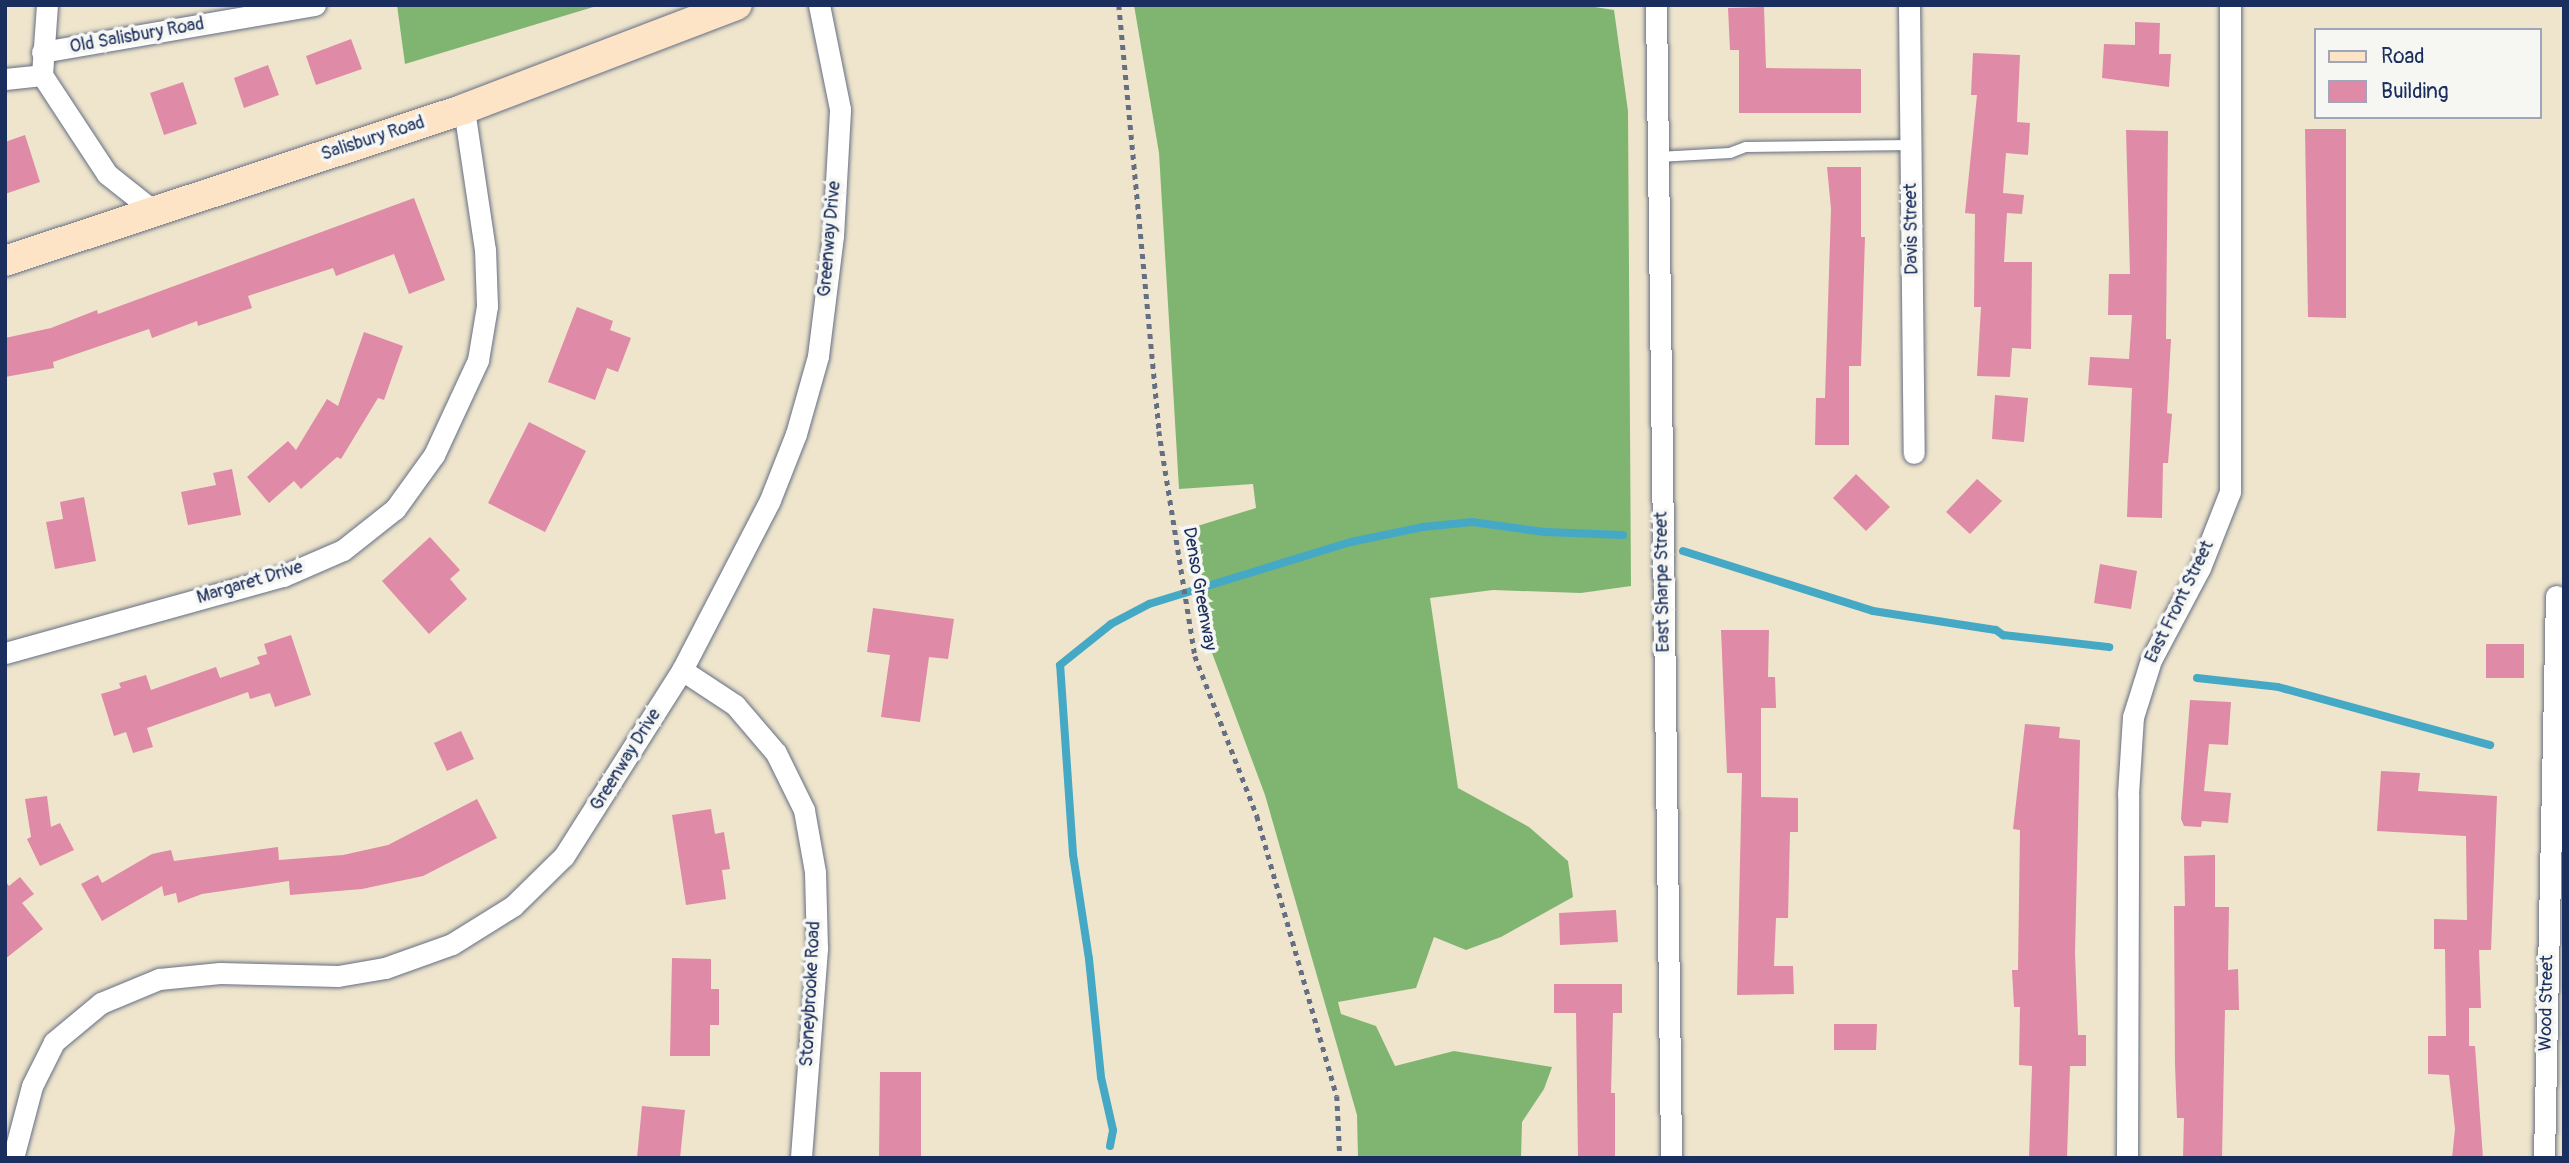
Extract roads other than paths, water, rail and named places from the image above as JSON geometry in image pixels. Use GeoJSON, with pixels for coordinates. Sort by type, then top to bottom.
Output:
{"type":"FeatureCollection","features":[{"type":"Feature","properties":{"kind":"street"},"geometry":{"type":"LineString","coordinates":[[47,5],[42,75],[107,174],[155,212]]}},
{"type":"Feature","properties":{"kind":"street","name":"Old Salisbury Road"},"geometry":{"type":"LineString","coordinates":[[42,52],[315,5]]}},
{"type":"Feature","properties":{"kind":"street","name":"Salisbury Road"},"geometry":{"type":"LineString","coordinates":[[5,261],[464,109],[737,5]]}},
{"type":"Feature","properties":{"kind":"street","name":"Greenway Drive"},"geometry":{"type":"LineString","coordinates":[[13,1158],[32,1086],[54,1042],[101,1003],[159,979],[220,973],[338,976],[385,968],[452,944],[513,906],[564,856],[682,670],[770,500],[796,434],[818,356],[833,236],[840,108],[819,5]]}},
{"type":"Feature","properties":{"kind":"street","name":"East Sharpe Street"},"geometry":{"type":"LineString","coordinates":[[1657,5],[1671,1158]]}},
{"type":"Feature","properties":{"kind":"street","name":"Davis Street"},"geometry":{"type":"LineString","coordinates":[[1909,5],[1914,453]]}},
{"type":"Feature","properties":{"kind":"street","name":"East Front Street"},"geometry":{"type":"LineString","coordinates":[[2127,1158],[2128,794],[2133,717],[2151,660],[2200,568],[2230,492],[2230,5]]}},
{"type":"Feature","properties":{"kind":"street"},"geometry":{"type":"LineString","coordinates":[[5,79],[42,75]]}},
{"type":"Feature","properties":{"kind":"street","name":"Margaret Drive"},"geometry":{"type":"LineString","coordinates":[[5,653],[283,576],[343,550],[395,509],[452,422],[481,346],[487,306],[485,250],[464,109]]}},
{"type":"Feature","properties":{"kind":"street","name":"Wood Street"},"geometry":{"type":"LineString","coordinates":[[2544,1158],[2556,596]]}},
{"type":"Feature","properties":{"kind":"street","name":"Stoneybrooke Road"},"geometry":{"type":"LineString","coordinates":[[682,670],[735,705],[776,753],[804,810],[815,872],[817,949],[801,1158]]}},
{"type":"Feature","properties":{"kind":"lane"},"geometry":{"type":"LineString","coordinates":[[1658,157],[1730,153],[1746,147],[1911,145]]}},
{"type":"Feature","properties":{"kind":"waterway"},"geometry":{"type":"LineString","coordinates":[[1110,1146],[1113,1130],[1101,1077],[1089,959],[1073,854],[1060,665],[1111,624],[1149,604],[1351,542],[1423,527],[1472,522],[1544,532],[1623,535]]}},
{"type":"Feature","properties":{"kind":"waterway"},"geometry":{"type":"LineString","coordinates":[[1683,551],[1873,611],[1996,630],[2003,635],[2109,647]]}},
{"type":"Feature","properties":{"kind":"waterway"},"geometry":{"type":"LineString","coordinates":[[2197,678],[2278,687],[2490,745]]}}]}
